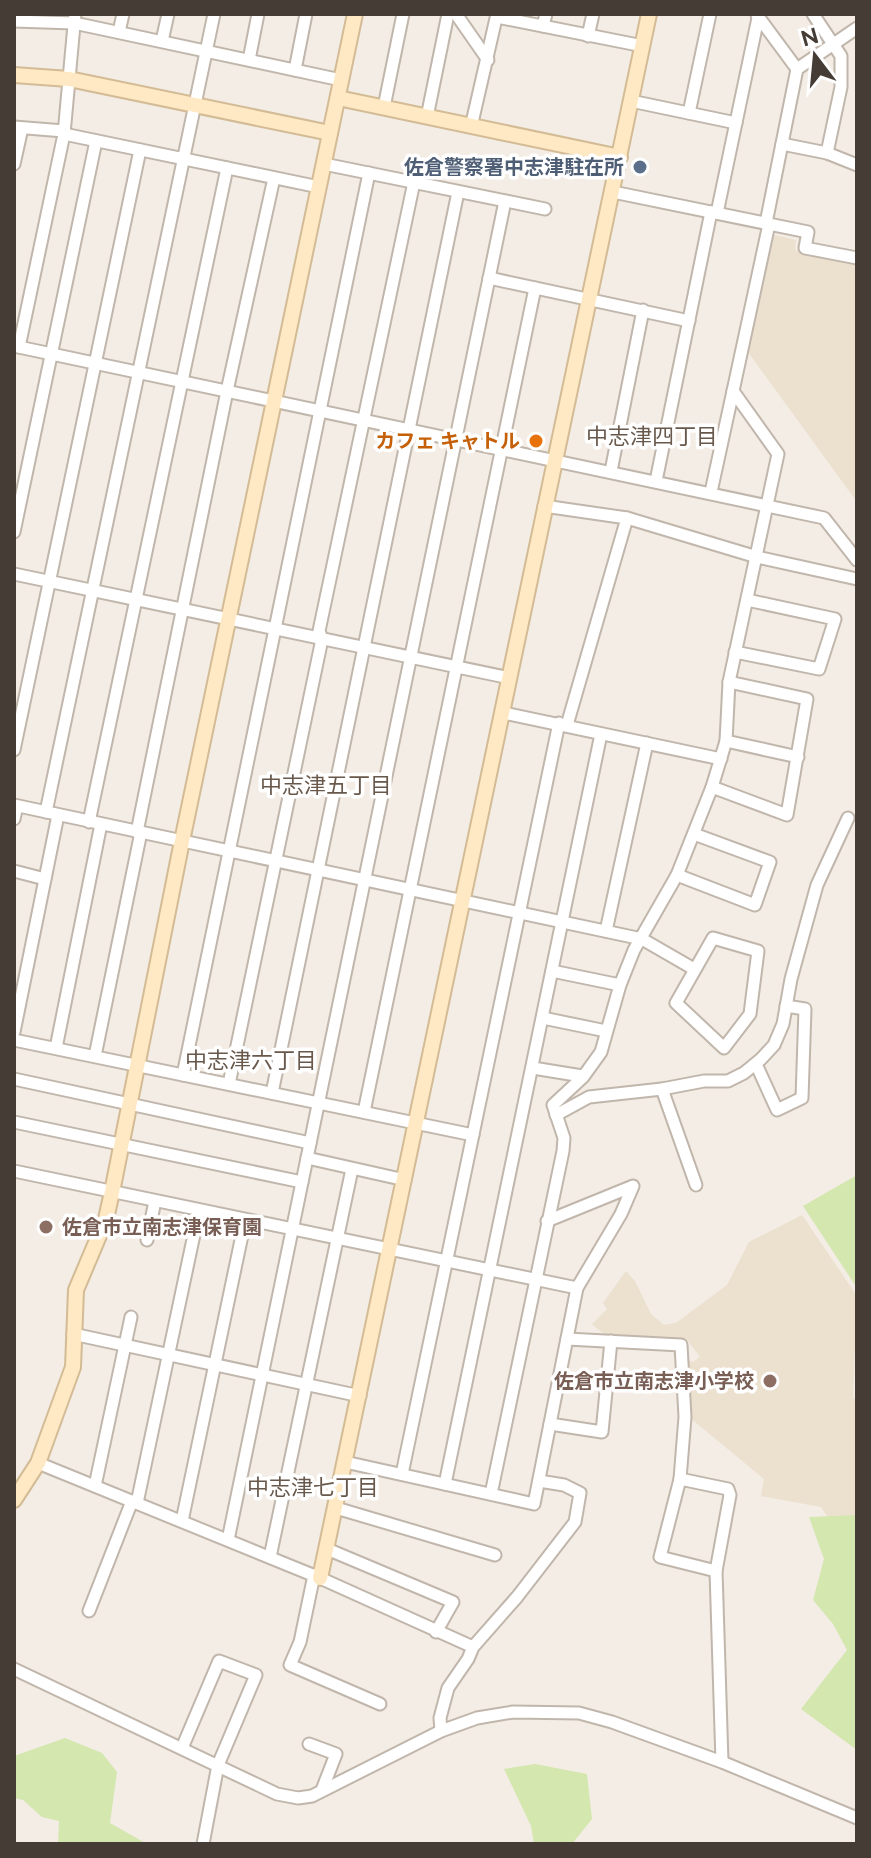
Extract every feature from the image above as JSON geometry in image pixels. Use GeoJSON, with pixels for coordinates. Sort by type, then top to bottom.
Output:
{"type":"FeatureCollection","features":[{"type":"Feature","properties":{"kind":"street"},"geometry":{"type":"LineString","coordinates":[[119,32],[123,14]]}},
{"type":"Feature","properties":{"kind":"street"},"geometry":{"type":"LineString","coordinates":[[162,41],[168,14]]}},
{"type":"Feature","properties":{"kind":"street"},"geometry":{"type":"LineString","coordinates":[[14,1032],[45,879],[52,814],[93,591],[214,14]]}},
{"type":"Feature","properties":{"kind":"street"},"geometry":{"type":"LineString","coordinates":[[249,60],[258,14]]}},
{"type":"Feature","properties":{"kind":"street"},"geometry":{"type":"LineString","coordinates":[[295,70],[306,14]]}},
{"type":"Feature","properties":{"kind":"street"},"geometry":{"type":"LineString","coordinates":[[14,1500],[38,1463],[73,1367],[76,1290],[106,1219],[112,1192],[355,14]]}},
{"type":"Feature","properties":{"kind":"street"},"geometry":{"type":"LineString","coordinates":[[384,107],[403,14]]}},
{"type":"Feature","properties":{"kind":"street"},"geometry":{"type":"LineString","coordinates":[[427,117],[448,14]]}},
{"type":"Feature","properties":{"kind":"street"},"geometry":{"type":"LineString","coordinates":[[456,14],[488,60]]}},
{"type":"Feature","properties":{"kind":"street"},"geometry":{"type":"LineString","coordinates":[[588,36],[593,14]]}},
{"type":"Feature","properties":{"kind":"street"},"geometry":{"type":"LineString","coordinates":[[380,1704],[290,1665],[300,1642],[336,1508],[649,14]]}},
{"type":"Feature","properties":{"kind":"street"},"geometry":{"type":"LineString","coordinates":[[689,113],[710,14]]}},
{"type":"Feature","properties":{"kind":"street"},"geometry":{"type":"LineString","coordinates":[[813,14],[841,56],[841,87],[827,153]]}},
{"type":"Feature","properties":{"kind":"street"},"geometry":{"type":"LineString","coordinates":[[471,127],[497,15],[544,20],[588,36],[643,46]]}},
{"type":"Feature","properties":{"kind":"street"},"geometry":{"type":"LineString","coordinates":[[757,16],[797,69]]}},
{"type":"Feature","properties":{"kind":"street"},"geometry":{"type":"LineString","coordinates":[[656,481],[757,16]]}},
{"type":"Feature","properties":{"kind":"street"},"geometry":{"type":"LineString","coordinates":[[74,19],[64,133],[16,347],[824,518],[857,560]]}},
{"type":"Feature","properties":{"kind":"street"},"geometry":{"type":"LineString","coordinates":[[14,21],[74,19],[119,32],[341,80]]}},
{"type":"Feature","properties":{"kind":"street"},"geometry":{"type":"LineString","coordinates":[[711,492],[797,69],[857,28]]}},
{"type":"Feature","properties":{"kind":"street"},"geometry":{"type":"LineString","coordinates":[[14,75],[69,79],[330,133]]}},
{"type":"Feature","properties":{"kind":"street"},"geometry":{"type":"LineString","coordinates":[[338,98],[620,157]]}},
{"type":"Feature","properties":{"kind":"street"},"geometry":{"type":"LineString","coordinates":[[631,101],[736,123]]}},
{"type":"Feature","properties":{"kind":"street"},"geometry":{"type":"LineString","coordinates":[[14,164],[18,128],[64,133],[319,187]]}},
{"type":"Feature","properties":{"kind":"street"},"geometry":{"type":"LineString","coordinates":[[14,532],[96,141]]}},
{"type":"Feature","properties":{"kind":"street"},"geometry":{"type":"LineString","coordinates":[[782,144],[827,153],[857,165]]}},
{"type":"Feature","properties":{"kind":"street"},"geometry":{"type":"LineString","coordinates":[[14,750],[140,150]]}},
{"type":"Feature","properties":{"kind":"street"},"geometry":{"type":"LineString","coordinates":[[324,164],[545,209]]}},
{"type":"Feature","properties":{"kind":"street"},"geometry":{"type":"LineString","coordinates":[[56,1048],[136,600],[227,168]]}},
{"type":"Feature","properties":{"kind":"street"},"geometry":{"type":"LineString","coordinates":[[183,1075],[369,173]]}},
{"type":"Feature","properties":{"kind":"street"},"geometry":{"type":"LineString","coordinates":[[95,1056],[227,391],[274,178]]}},
{"type":"Feature","properties":{"kind":"street"},"geometry":{"type":"LineString","coordinates":[[229,1084],[322,639],[319,631],[414,182]]}},
{"type":"Feature","properties":{"kind":"street"},"geometry":{"type":"LineString","coordinates":[[272,1093],[458,192]]}},
{"type":"Feature","properties":{"kind":"street"},"geometry":{"type":"LineString","coordinates":[[613,192],[808,232],[805,248],[852,257],[857,245]]}},
{"type":"Feature","properties":{"kind":"street"},"geometry":{"type":"LineString","coordinates":[[228,1540],[505,201]]}},
{"type":"Feature","properties":{"kind":"street"},"geometry":{"type":"LineString","coordinates":[[489,278],[689,321]]}},
{"type":"Feature","properties":{"kind":"street"},"geometry":{"type":"LineString","coordinates":[[364,1112],[535,288]]}},
{"type":"Feature","properties":{"kind":"street"},"geometry":{"type":"LineString","coordinates":[[611,471],[643,310]]}},
{"type":"Feature","properties":{"kind":"street"},"geometry":{"type":"LineString","coordinates":[[491,1494],[563,1151],[564,1138],[553,1105],[601,1052],[620,985],[634,950],[677,875],[712,787],[726,741],[729,682],[778,454],[733,391]]}},
{"type":"Feature","properties":{"kind":"street"},"geometry":{"type":"LineString","coordinates":[[544,506],[627,518],[757,557],[857,579]]}},
{"type":"Feature","properties":{"kind":"street"},"geometry":{"type":"LineString","coordinates":[[402,1474],[519,913],[563,724],[627,518]]}},
{"type":"Feature","properties":{"kind":"street"},"geometry":{"type":"LineString","coordinates":[[14,574],[510,678]]}},
{"type":"Feature","properties":{"kind":"street"},"geometry":{"type":"LineString","coordinates":[[735,652],[819,669],[835,619],[747,600]]}},
{"type":"Feature","properties":{"kind":"street"},"geometry":{"type":"LineString","coordinates":[[712,787],[787,815],[798,757],[807,699],[729,682]]}},
{"type":"Feature","properties":{"kind":"street"},"geometry":{"type":"LineString","coordinates":[[504,713],[721,759]]}},
{"type":"Feature","properties":{"kind":"street"},"geometry":{"type":"LineString","coordinates":[[445,1484],[601,734]]}},
{"type":"Feature","properties":{"kind":"street"},"geometry":{"type":"LineString","coordinates":[[726,741],[798,757]]}},
{"type":"Feature","properties":{"kind":"street"},"geometry":{"type":"LineString","coordinates":[[606,931],[647,743]]}},
{"type":"Feature","properties":{"kind":"street"},"geometry":{"type":"LineString","coordinates":[[14,819],[15,806],[606,931],[642,939],[694,969]]}},
{"type":"Feature","properties":{"kind":"street"},"geometry":{"type":"LineString","coordinates":[[556,1115],[589,1097],[704,1081],[728,1081],[756,1064],[774,1045],[783,1024],[791,979],[817,885],[848,818]]}},
{"type":"Feature","properties":{"kind":"street"},"geometry":{"type":"LineString","coordinates":[[677,875],[755,905],[770,862],[694,834]]}},
{"type":"Feature","properties":{"kind":"street"},"geometry":{"type":"LineString","coordinates":[[14,871],[45,879]]}},
{"type":"Feature","properties":{"kind":"street"},"geometry":{"type":"LineString","coordinates":[[713,938],[758,951],[750,1014],[724,1048],[676,1003],[694,969],[713,938]]}},
{"type":"Feature","properties":{"kind":"street"},"geometry":{"type":"LineString","coordinates":[[552,971],[620,985]]}},
{"type":"Feature","properties":{"kind":"street"},"geometry":{"type":"LineString","coordinates":[[756,1064],[777,1110],[802,1098],[805,1009],[786,1006]]}},
{"type":"Feature","properties":{"kind":"street"},"geometry":{"type":"LineString","coordinates":[[543,1018],[606,1031]]}},
{"type":"Feature","properties":{"kind":"street"},"geometry":{"type":"LineString","coordinates":[[14,1040],[473,1135]]}},
{"type":"Feature","properties":{"kind":"street"},"geometry":{"type":"LineString","coordinates":[[533,1068],[582,1076]]}},
{"type":"Feature","properties":{"kind":"street"},"geometry":{"type":"LineString","coordinates":[[14,1079],[310,1143]]}},
{"type":"Feature","properties":{"kind":"street"},"geometry":{"type":"LineString","coordinates":[[662,1089],[696,1185]]}},
{"type":"Feature","properties":{"kind":"street"},"geometry":{"type":"LineString","coordinates":[[14,1122],[302,1182]]}},
{"type":"Feature","properties":{"kind":"street"},"geometry":{"type":"LineString","coordinates":[[307,1158],[405,1180]]}},
{"type":"Feature","properties":{"kind":"street"},"geometry":{"type":"LineString","coordinates":[[270,1557],[352,1169]]}},
{"type":"Feature","properties":{"kind":"street"},"geometry":{"type":"LineString","coordinates":[[14,1171],[577,1288]]}},
{"type":"Feature","properties":{"kind":"street"},"geometry":{"type":"LineString","coordinates":[[345,1462],[534,1504],[577,1288],[621,1214],[633,1186],[547,1221]]}},
{"type":"Feature","properties":{"kind":"street"},"geometry":{"type":"LineString","coordinates":[[147,1240],[155,1201]]}},
{"type":"Feature","properties":{"kind":"street"},"geometry":{"type":"LineString","coordinates":[[89,1611],[135,1502],[199,1211]]}},
{"type":"Feature","properties":{"kind":"street"},"geometry":{"type":"LineString","coordinates":[[182,1521],[245,1221]]}},
{"type":"Feature","properties":{"kind":"street"},"geometry":{"type":"LineString","coordinates":[[95,1486],[131,1317]]}},
{"type":"Feature","properties":{"kind":"street"},"geometry":{"type":"LineString","coordinates":[[73,1334],[360,1396]]}},
{"type":"Feature","properties":{"kind":"street"},"geometry":{"type":"LineString","coordinates":[[567,1339],[681,1345],[685,1417],[680,1479],[660,1557],[716,1571]]}},
{"type":"Feature","properties":{"kind":"street"},"geometry":{"type":"LineString","coordinates":[[550,1424],[602,1432],[611,1341]]}},
{"type":"Feature","properties":{"kind":"street"},"geometry":{"type":"LineString","coordinates":[[38,1463],[317,1576],[473,1647]]}},
{"type":"Feature","properties":{"kind":"street"},"geometry":{"type":"LineString","coordinates":[[680,1479],[728,1489],[730,1495],[716,1571],[722,1762]]}},
{"type":"Feature","properties":{"kind":"street"},"geometry":{"type":"LineString","coordinates":[[441,1731],[444,1695],[473,1647],[517,1597],[575,1522],[580,1493],[564,1485],[539,1481]]}},
{"type":"Feature","properties":{"kind":"street"},"geometry":{"type":"LineString","coordinates":[[336,1508],[495,1555]]}},
{"type":"Feature","properties":{"kind":"street"},"geometry":{"type":"LineString","coordinates":[[327,1549],[453,1602],[436,1632]]}},
{"type":"Feature","properties":{"kind":"street"},"geometry":{"type":"LineString","coordinates":[[182,1748],[219,1661],[256,1675],[218,1765],[203,1844]]}},
{"type":"Feature","properties":{"kind":"street"},"geometry":{"type":"LineString","coordinates":[[14,1669],[277,1794],[298,1798],[312,1796],[441,1731],[477,1718],[513,1712],[579,1713],[722,1762],[857,1818]]}},
{"type":"Feature","properties":{"kind":"street"},"geometry":{"type":"LineString","coordinates":[[309,1744],[336,1754],[322,1790]]}},
{"type":"Feature","properties":{"kind":"shaded area"},"geometry":{"type":"Polygon","coordinates":[[[774,235],[796,240],[795,250],[857,262],[857,502],[748,352],[774,235]]]}},
{"type":"Feature","properties":{"kind":"shaded area","name":"佐倉市立南志津小学校"},"geometry":{"type":"Polygon","coordinates":[[[802,1215],[857,1296],[853,1398],[857,1398],[857,1536],[831,1522],[821,1507],[761,1496],[764,1479],[689,1417],[687,1364],[688,1360],[693,1362],[700,1357],[688,1341],[604,1334],[592,1324],[607,1309],[603,1303],[626,1271],[635,1281],[651,1314],[664,1325],[676,1323],[727,1285],[749,1242],[802,1215]]]}},
{"type":"Feature","properties":{"kind":"green space"},"geometry":{"type":"Polygon","coordinates":[[[857,1175],[857,1288],[803,1206],[857,1175]]]}},
{"type":"Feature","properties":{"kind":"green space"},"geometry":{"type":"Polygon","coordinates":[[[857,1515],[857,1750],[801,1709],[847,1650],[833,1624],[813,1600],[824,1559],[809,1517],[857,1515]]]}},
{"type":"Feature","properties":{"kind":"green space"},"geometry":{"type":"Polygon","coordinates":[[[65,1738],[102,1753],[117,1772],[110,1823],[147,1844],[58,1844],[59,1821],[42,1817],[23,1800],[14,1798],[14,1756],[65,1738]]]}},
{"type":"Feature","properties":{"kind":"green space"},"geometry":{"type":"Polygon","coordinates":[[[535,1764],[587,1774],[592,1819],[572,1844],[534,1844],[531,1826],[504,1769],[535,1764]]]}},
{"type":"Feature","properties":{"kind":"place","name":"佐倉警察署中志津駐在所"},"geometry":{"type":"Point","coordinates":[640,167]}},
{"type":"Feature","properties":{"kind":"place","name":"カフェ キャトル"},"geometry":{"type":"Point","coordinates":[536,441]}},
{"type":"Feature","properties":{"kind":"place","name":"佐倉市立南志津保育園"},"geometry":{"type":"Point","coordinates":[46,1227]}},
{"type":"Feature","properties":{"kind":"place","name":"佐倉市立南志津小学校"},"geometry":{"type":"Point","coordinates":[770,1381]}},
{"type":"Feature","properties":{"kind":"district","name":"中志津四丁目"},"geometry":{"type":"Point","coordinates":[652,436]}},
{"type":"Feature","properties":{"kind":"district","name":"中志津五丁目"},"geometry":{"type":"Point","coordinates":[326,785]}},
{"type":"Feature","properties":{"kind":"district","name":"中志津六丁目"},"geometry":{"type":"Point","coordinates":[251,1060]}},
{"type":"Feature","properties":{"kind":"district","name":"中志津七丁目"},"geometry":{"type":"Point","coordinates":[313,1487]}}]}
